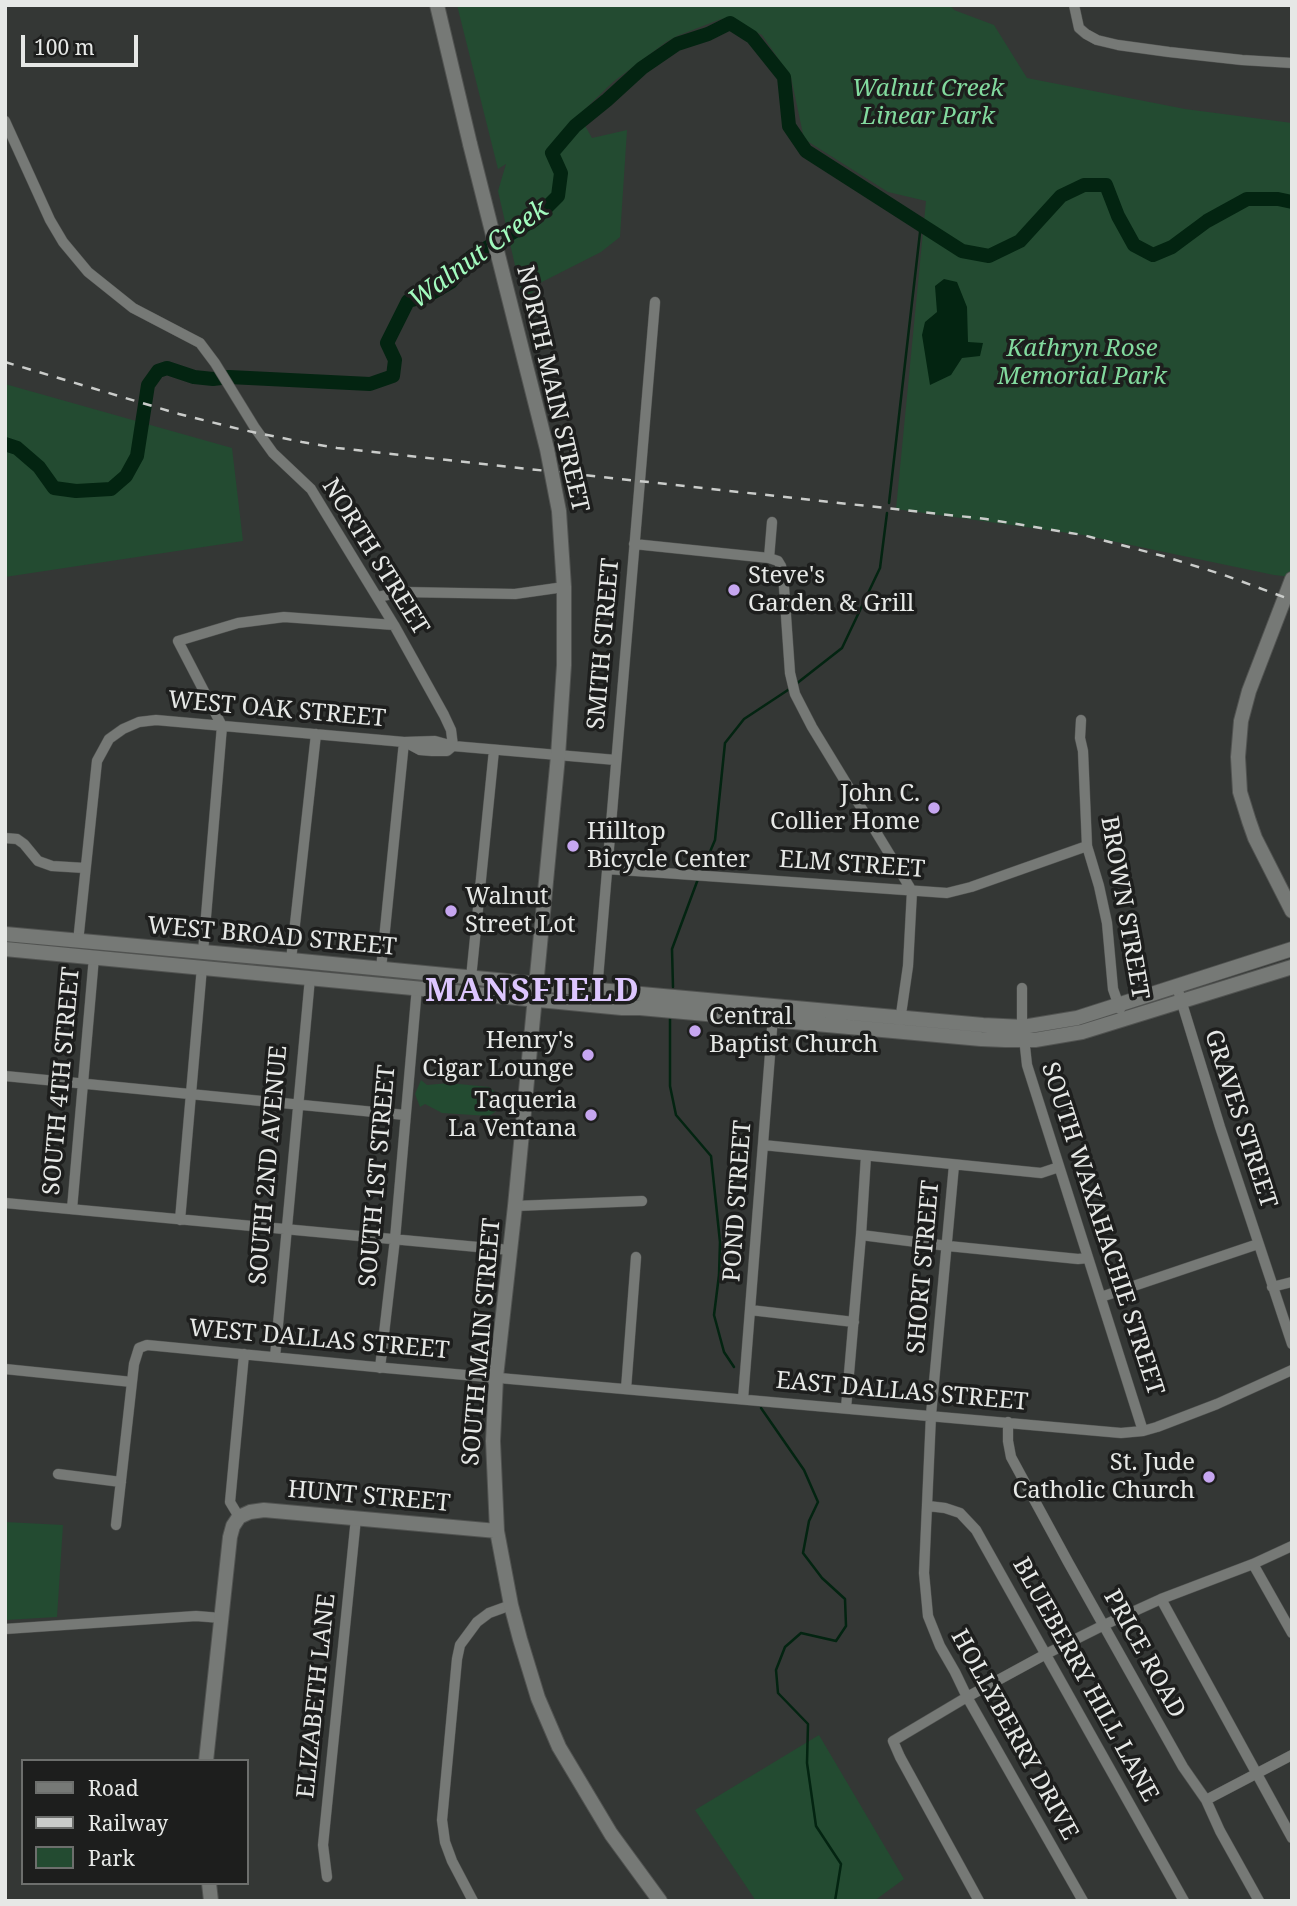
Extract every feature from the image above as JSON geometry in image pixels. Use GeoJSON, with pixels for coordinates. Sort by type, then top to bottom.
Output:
{"type":"FeatureCollection","features":[{"type":"Feature","properties":{"kind":"main road","name":"NORTH MAIN STREET"},"geometry":{"type":"LineString","coordinates":[[437,5],[547,449],[559,511],[565,653],[558,755],[534,992]]}},
{"type":"Feature","properties":{"kind":"main road"},"geometry":{"type":"LineString","coordinates":[[1292,579],[1251,681],[1241,721],[1238,757],[1240,792],[1249,821],[1292,911]]}},
{"type":"Feature","properties":{"kind":"main road","name":"WEST BROAD STREET"},"geometry":{"type":"LineString","coordinates":[[5,934],[77,949],[94,957],[291,960],[382,969],[417,981],[471,978],[534,992]]}},
{"type":"Feature","properties":{"kind":"main road","name":"WEST BROAD STREET"},"geometry":{"type":"LineString","coordinates":[[5,949],[77,949],[203,960],[310,978],[417,981],[534,992]]}},
{"type":"Feature","properties":{"kind":"main road"},"geometry":{"type":"LineString","coordinates":[[1179,994],[1292,949]]}},
{"type":"Feature","properties":{"kind":"main road"},"geometry":{"type":"LineString","coordinates":[[534,992],[597,990],[641,1001],[900,1025],[1023,1033],[1064,1021],[1121,1012],[1179,994],[1292,967]]}},
{"type":"Feature","properties":{"kind":"main road"},"geometry":{"type":"LineString","coordinates":[[534,992],[622,1008],[641,1001]]}},
{"type":"Feature","properties":{"kind":"main road","name":"SOUTH MAIN STREET"},"geometry":{"type":"LineString","coordinates":[[534,992],[515,1206],[496,1377],[493,1441],[497,1531],[510,1605],[538,1698],[559,1748],[611,1833],[660,1901]]}},
{"type":"Feature","properties":{"kind":"main road","name":"HUNT STREET"},"geometry":{"type":"LineString","coordinates":[[239,1517],[264,1510],[497,1531]]}},
{"type":"Feature","properties":{"kind":"main road"},"geometry":{"type":"LineString","coordinates":[[206,1759],[230,1537],[239,1517]]}},
{"type":"Feature","properties":{"kind":"street"},"geometry":{"type":"LineString","coordinates":[[1074,5],[1077,23],[1086,34],[1097,40],[1242,60],[1292,63]]}},
{"type":"Feature","properties":{"kind":"street","name":"NORTH STREET"},"geometry":{"type":"LineString","coordinates":[[5,121],[50,220],[63,242],[88,271],[145,316],[177,329],[200,343],[274,453],[311,489],[394,625],[444,715],[451,730],[453,746]]}},
{"type":"Feature","properties":{"kind":"street","name":"SMITH STREET"},"geometry":{"type":"LineString","coordinates":[[597,990],[655,302]]}},
{"type":"Feature","properties":{"kind":"street"},"geometry":{"type":"LineString","coordinates":[[769,558],[772,522]]}},
{"type":"Feature","properties":{"kind":"street"},"geometry":{"type":"LineString","coordinates":[[634,544],[778,561],[783,573],[789,661],[801,706],[912,891],[908,966],[900,1025]]}},
{"type":"Feature","properties":{"kind":"street"},"geometry":{"type":"LineString","coordinates":[[377,597],[403,592],[515,594],[564,587]]}},
{"type":"Feature","properties":{"kind":"street"},"geometry":{"type":"LineString","coordinates":[[180,1220],[222,726],[178,641],[238,623],[284,617],[394,625]]}},
{"type":"Feature","properties":{"kind":"street","name":"WEST OAK STREET"},"geometry":{"type":"LineString","coordinates":[[85,868],[97,761],[109,739],[123,729],[156,720],[404,742],[435,741],[453,746],[616,760]]}},
{"type":"Feature","properties":{"kind":"street","name":"BROWN STREET"},"geometry":{"type":"LineString","coordinates":[[1082,720],[1080,737],[1087,846],[1107,923],[1113,989],[1121,1012]]}},
{"type":"Feature","properties":{"kind":"street"},"geometry":{"type":"LineString","coordinates":[[291,960],[316,734]]}},
{"type":"Feature","properties":{"kind":"street"},"geometry":{"type":"LineString","coordinates":[[382,969],[404,742]]}},
{"type":"Feature","properties":{"kind":"street"},"geometry":{"type":"LineString","coordinates":[[471,978],[494,750]]}},
{"type":"Feature","properties":{"kind":"street"},"geometry":{"type":"LineString","coordinates":[[5,838],[17,839],[35,858],[45,864],[85,868],[77,949]]}},
{"type":"Feature","properties":{"kind":"street","name":"ELM STREET"},"geometry":{"type":"LineString","coordinates":[[607,869],[947,893],[1087,846]]}},
{"type":"Feature","properties":{"kind":"street","name":"SOUTH 4TH STREET"},"geometry":{"type":"LineString","coordinates":[[72,1209],[94,957]]}},
{"type":"Feature","properties":{"kind":"street","name":"SOUTH 2ND AVENUE"},"geometry":{"type":"LineString","coordinates":[[275,1357],[310,978]]}},
{"type":"Feature","properties":{"kind":"street","name":"SOUTH 1ST STREET"},"geometry":{"type":"LineString","coordinates":[[380,1368],[396,1239],[417,981]]}},
{"type":"Feature","properties":{"kind":"street","name":"SOUTH WAXAHACHIE STREET"},"geometry":{"type":"LineString","coordinates":[[1022,988],[1027,1065],[1143,1431]]}},
{"type":"Feature","properties":{"kind":"street","name":"GRAVES STREET"},"geometry":{"type":"LineString","coordinates":[[1179,994],[1292,1344]]}},
{"type":"Feature","properties":{"kind":"street","name":"POND STREET"},"geometry":{"type":"LineString","coordinates":[[743,1399],[773,1013]]}},
{"type":"Feature","properties":{"kind":"street"},"geometry":{"type":"LineString","coordinates":[[5,1076],[405,1115]]}},
{"type":"Feature","properties":{"kind":"street"},"geometry":{"type":"LineString","coordinates":[[763,1145],[1041,1173],[1059,1167]]}},
{"type":"Feature","properties":{"kind":"street"},"geometry":{"type":"LineString","coordinates":[[846,1408],[866,1156]]}},
{"type":"Feature","properties":{"kind":"street","name":"SHORT STREET"},"geometry":{"type":"LineString","coordinates":[[931,1415],[954,1165]]}},
{"type":"Feature","properties":{"kind":"street"},"geometry":{"type":"LineString","coordinates":[[515,1206],[642,1201]]}},
{"type":"Feature","properties":{"kind":"street"},"geometry":{"type":"LineString","coordinates":[[5,1203],[510,1250]]}},
{"type":"Feature","properties":{"kind":"street"},"geometry":{"type":"LineString","coordinates":[[861,1235],[948,1246],[1088,1258]]}},
{"type":"Feature","properties":{"kind":"street"},"geometry":{"type":"LineString","coordinates":[[1101,1297],[1258,1244]]}},
{"type":"Feature","properties":{"kind":"street"},"geometry":{"type":"LineString","coordinates":[[626,1389],[636,1257]]}},
{"type":"Feature","properties":{"kind":"street"},"geometry":{"type":"LineString","coordinates":[[1272,1287],[1292,1282]]}},
{"type":"Feature","properties":{"kind":"street"},"geometry":{"type":"LineString","coordinates":[[750,1310],[854,1322]]}},
{"type":"Feature","properties":{"kind":"street","name":"WEST DALLAS STREET"},"geometry":{"type":"LineString","coordinates":[[132,1382],[136,1356],[139,1349],[147,1345],[496,1377]]}},
{"type":"Feature","properties":{"kind":"street"},"geometry":{"type":"LineString","coordinates":[[239,1517],[230,1502],[244,1354]]}},
{"type":"Feature","properties":{"kind":"street"},"geometry":{"type":"LineString","coordinates":[[5,1369],[132,1382],[116,1525]]}},
{"type":"Feature","properties":{"kind":"street","name":"EAST DALLAS STREET"},"geometry":{"type":"LineString","coordinates":[[496,1377],[1121,1433],[1143,1431],[1217,1404],[1292,1370]]}},
{"type":"Feature","properties":{"kind":"street","name":"HOLLYBERRY DRIVE"},"geometry":{"type":"LineString","coordinates":[[931,1415],[925,1573],[928,1616],[936,1638],[967,1697],[1083,1901]]}},
{"type":"Feature","properties":{"kind":"street","name":"PRICE ROAD"},"geometry":{"type":"LineString","coordinates":[[1007,1422],[1007,1441],[1011,1457],[1183,1768],[1206,1800],[1258,1900]]}},
{"type":"Feature","properties":{"kind":"street"},"geometry":{"type":"LineString","coordinates":[[58,1474],[121,1482]]}},
{"type":"Feature","properties":{"kind":"street","name":"BLUEBERRY HILL LANE"},"geometry":{"type":"LineString","coordinates":[[928,1506],[960,1513],[976,1530],[1184,1901]]}},
{"type":"Feature","properties":{"kind":"street","name":"ELIZABETH LANE"},"geometry":{"type":"LineString","coordinates":[[327,1877],[323,1845],[356,1518]]}},
{"type":"Feature","properties":{"kind":"street"},"geometry":{"type":"LineString","coordinates":[[979,1901],[893,1741],[967,1697],[1104,1625],[1292,1546]]}},
{"type":"Feature","properties":{"kind":"street"},"geometry":{"type":"LineString","coordinates":[[1252,1564],[1292,1633]]}},
{"type":"Feature","properties":{"kind":"street"},"geometry":{"type":"LineString","coordinates":[[1161,1599],[1292,1838]]}},
{"type":"Feature","properties":{"kind":"street"},"geometry":{"type":"LineString","coordinates":[[473,1901],[452,1861],[442,1820],[457,1660],[460,1645],[477,1622],[510,1605]]}},
{"type":"Feature","properties":{"kind":"street"},"geometry":{"type":"LineString","coordinates":[[5,1629],[196,1616],[221,1618]]}},
{"type":"Feature","properties":{"kind":"street"},"geometry":{"type":"LineString","coordinates":[[1206,1800],[1292,1755]]}},
{"type":"Feature","properties":{"kind":"green space"},"geometry":{"type":"Polygon","coordinates":[[[457,5],[950,5],[954,10],[994,25],[1027,78],[1185,109],[1292,123],[1292,577],[1083,535],[896,509],[926,201],[888,192],[804,139],[791,77],[762,35],[728,18],[666,42],[613,82],[579,115],[592,138],[627,130],[620,237],[601,252],[540,283],[532,293],[522,296],[498,191],[506,164],[498,169],[457,5]]]}},
{"type":"Feature","properties":{"kind":"green space"},"geometry":{"type":"Polygon","coordinates":[[[5,384],[232,448],[243,541],[5,577],[5,384]]]}},
{"type":"Feature","properties":{"kind":"green space"},"geometry":{"type":"Polygon","coordinates":[[[421,1080],[427,1085],[449,1083],[489,1087],[498,1094],[499,1106],[489,1116],[442,1113],[425,1104],[420,1107],[415,1094],[421,1080]]]}},
{"type":"Feature","properties":{"kind":"green space"},"geometry":{"type":"Polygon","coordinates":[[[5,1522],[63,1525],[57,1617],[5,1620],[5,1522]]]}},
{"type":"Feature","properties":{"kind":"green space"},"geometry":{"type":"Polygon","coordinates":[[[819,1735],[904,1879],[874,1901],[756,1901],[695,1810],[819,1735]]]}},
{"type":"Feature","properties":{"kind":"shaded area"},"geometry":{"type":"Polygon","coordinates":[[[944,279],[957,282],[967,307],[968,342],[983,343],[980,356],[962,358],[951,375],[930,385],[922,335],[925,322],[937,312],[935,286],[944,279]]]}},
{"type":"Feature","properties":{"kind":"waterway","name":"Walnut Creek"},"geometry":{"type":"LineString","coordinates":[[5,444],[17,448],[39,467],[54,488],[76,491],[111,489],[126,476],[137,456],[148,385],[158,371],[167,368],[194,377],[213,379],[229,377],[370,384],[393,376],[395,360],[387,343],[408,301],[427,296],[451,282],[471,257],[534,220],[558,196],[561,173],[552,153],[575,126],[642,68],[677,44],[708,34],[730,23],[752,37],[784,77],[789,126],[806,151],[962,251],[989,256],[1020,241],[1061,196],[1084,185],[1106,185],[1118,216],[1134,245],[1153,255],[1172,247],[1207,221],[1247,199],[1292,202]]}},
{"type":"Feature","properties":{"kind":"waterway"},"geometry":{"type":"LineString","coordinates":[[889,503],[921,224]]}},
{"type":"Feature","properties":{"kind":"waterway"},"geometry":{"type":"LineString","coordinates":[[796,684],[842,648],[880,568],[887,513]]}},
{"type":"Feature","properties":{"kind":"waterway"},"geometry":{"type":"LineString","coordinates":[[701,873],[715,840],[725,743],[744,719],[791,688]]}},
{"type":"Feature","properties":{"kind":"waterway"},"geometry":{"type":"LineString","coordinates":[[673,987],[672,949],[698,879]]}},
{"type":"Feature","properties":{"kind":"waterway"},"geometry":{"type":"LineString","coordinates":[[670,1018],[670,1086],[676,1115],[711,1156],[720,1242],[714,1315],[724,1352],[734,1367]]}},
{"type":"Feature","properties":{"kind":"waterway"},"geometry":{"type":"LineString","coordinates":[[761,1408],[804,1470],[818,1502],[809,1521],[803,1553],[822,1578],[845,1599],[846,1626],[836,1641],[801,1633],[785,1647],[776,1670],[778,1693],[808,1724],[807,1763],[816,1826],[841,1864],[835,1901]]}},
{"type":"Feature","properties":{"kind":"railway"},"geometry":{"type":"LineString","coordinates":[[5,362],[179,414],[243,430],[337,448],[986,519],[1083,535],[1163,556],[1292,600]]}},
{"type":"Feature","properties":{"kind":"place","name":"Steve's Garden & Grill"},"geometry":{"type":"Point","coordinates":[734,590]}},
{"type":"Feature","properties":{"kind":"place","name":"John C. Collier Home"},"geometry":{"type":"Point","coordinates":[934,808]}},
{"type":"Feature","properties":{"kind":"place","name":"Hilltop Bicycle Center"},"geometry":{"type":"Point","coordinates":[573,846]}},
{"type":"Feature","properties":{"kind":"place","name":"Walnut Street Lot"},"geometry":{"type":"Point","coordinates":[451,911]}},
{"type":"Feature","properties":{"kind":"place","name":"Central Baptist Church"},"geometry":{"type":"Point","coordinates":[695,1031]}},
{"type":"Feature","properties":{"kind":"place","name":"Henry's Cigar Lounge"},"geometry":{"type":"Point","coordinates":[588,1055]}},
{"type":"Feature","properties":{"kind":"place","name":"Taqueria La Ventana"},"geometry":{"type":"Point","coordinates":[591,1115]}},
{"type":"Feature","properties":{"kind":"place","name":"St. Jude Catholic Church"},"geometry":{"type":"Point","coordinates":[1209,1477]}},
{"type":"Feature","properties":{"kind":"district","name":"MANSFIELD"},"geometry":{"type":"Point","coordinates":[533,992]}},
{"type":"Feature","properties":{"kind":"park label","name":"Walnut Creek Linear Park"},"geometry":{"type":"Point","coordinates":[928,103]}},
{"type":"Feature","properties":{"kind":"park label","name":"Kathryn Rose Memorial Park"},"geometry":{"type":"Point","coordinates":[1082,363]}}]}
